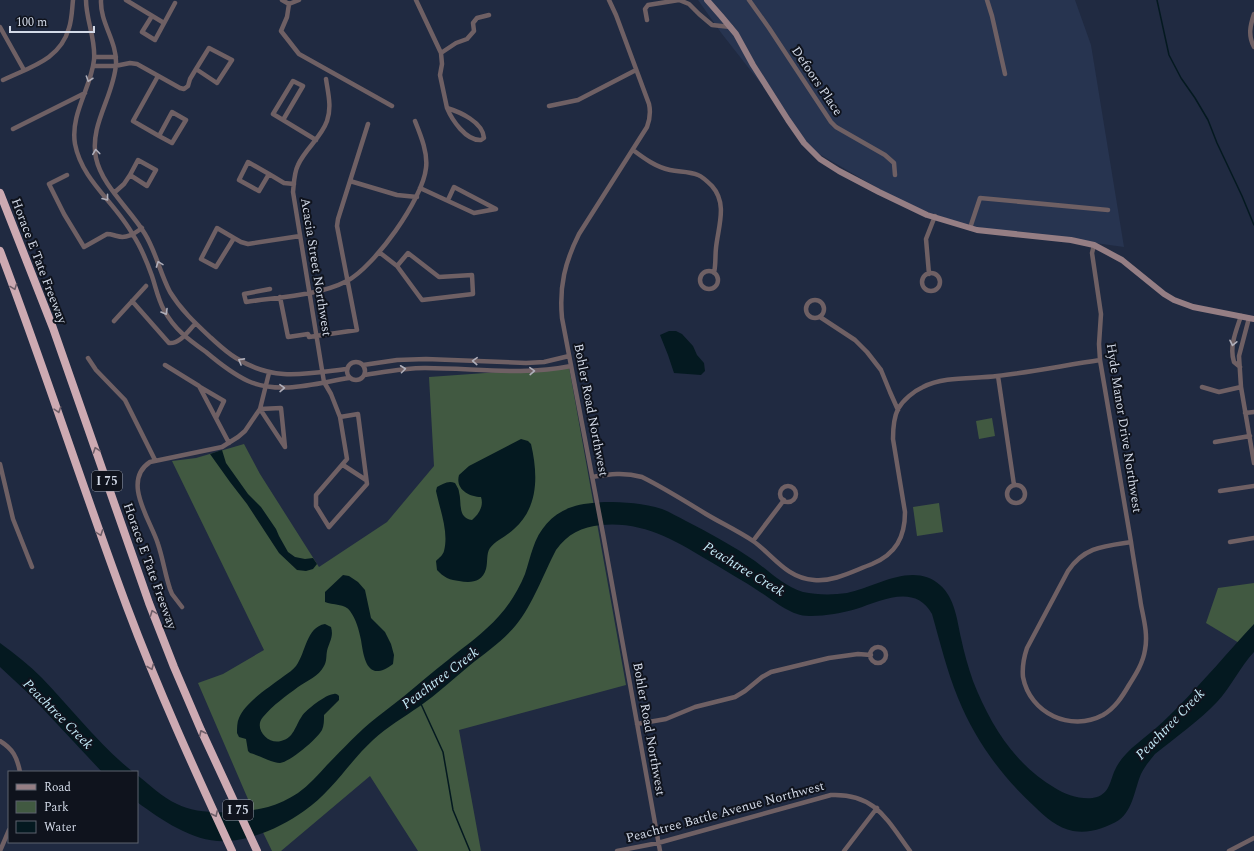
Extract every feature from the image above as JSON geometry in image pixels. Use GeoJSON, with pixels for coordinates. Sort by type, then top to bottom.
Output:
{"type":"FeatureCollection","features":[{"type":"Feature","properties":{"kind":"highway","name":"Horace E Tate Freeway"},"geometry":{"type":"LineString","coordinates":[[0,193],[53,328],[149,603],[174,667],[218,768],[257,851]]}},
{"type":"Feature","properties":{"kind":"highway","name":"I 75"},"geometry":{"type":"LineString","coordinates":[[0,251],[46,376],[76,465],[128,609],[181,742],[232,851]]}},
{"type":"Feature","properties":{"kind":"street"},"geometry":{"type":"LineString","coordinates":[[3,80],[47,60],[54,54],[66,38],[70,26],[73,0]]}},
{"type":"Feature","properties":{"kind":"street"},"geometry":{"type":"LineString","coordinates":[[86,0],[86,7],[94,42],[94,57],[93,66],[85,93],[77,114],[75,143],[78,157],[88,175],[133,234],[147,263],[158,298],[172,323],[184,336],[234,373],[249,382],[265,387],[288,388],[349,378],[357,380],[361,379],[364,375],[365,370],[362,365]]}},
{"type":"Feature","properties":{"kind":"street"},"geometry":{"type":"LineString","coordinates":[[101,0],[102,14],[113,44],[116,57],[116,66],[97,127],[95,144],[96,158],[105,180],[142,228],[153,248],[170,292],[195,324],[236,358],[251,367],[269,373],[294,375],[347,369]]}},
{"type":"Feature","properties":{"kind":"street"},"geometry":{"type":"LineString","coordinates":[[126,0],[164,23]]}},
{"type":"Feature","properties":{"kind":"street"},"geometry":{"type":"LineString","coordinates":[[282,0],[289,4]]}},
{"type":"Feature","properties":{"kind":"street"},"geometry":{"type":"LineString","coordinates":[[289,4],[299,0]]}},
{"type":"Feature","properties":{"kind":"street"},"geometry":{"type":"LineString","coordinates":[[416,0],[441,54],[442,64],[440,75],[447,108],[454,121],[469,136],[476,140],[481,140],[484,138],[484,134],[470,118],[447,108]]}},
{"type":"Feature","properties":{"kind":"street","name":"Bohler Road Northwest"},"geometry":{"type":"LineString","coordinates":[[609,0],[616,14],[649,104],[650,115],[648,127],[579,234],[568,261],[562,283],[560,302],[660,851]]}},
{"type":"Feature","properties":{"kind":"street"},"geometry":{"type":"LineString","coordinates":[[647,20],[645,9],[648,5],[679,0],[690,2],[699,14],[712,25],[731,27]]}},
{"type":"Feature","properties":{"kind":"street"},"geometry":{"type":"LineString","coordinates":[[707,0],[731,27],[788,120],[809,150],[820,159],[851,178],[927,215],[935,216],[977,230],[1071,240],[1094,245],[1122,260],[1164,294],[1174,300],[1193,307],[1251,318],[1239,356],[1241,387],[1254,463]]}},
{"type":"Feature","properties":{"kind":"street","name":"Defoors Place"},"geometry":{"type":"LineString","coordinates":[[749,0],[831,122],[836,127],[885,155],[894,163],[895,175]]}},
{"type":"Feature","properties":{"kind":"street"},"geometry":{"type":"LineString","coordinates":[[988,0],[1005,74]]}},
{"type":"Feature","properties":{"kind":"street"},"geometry":{"type":"LineString","coordinates":[[152,16],[142,32],[155,40],[175,3]]}},
{"type":"Feature","properties":{"kind":"street"},"geometry":{"type":"LineString","coordinates":[[289,4],[287,17],[281,32],[299,54],[392,106]]}},
{"type":"Feature","properties":{"kind":"street"},"geometry":{"type":"LineString","coordinates":[[1254,14],[1250,29],[1250,37],[1254,47]]}},
{"type":"Feature","properties":{"kind":"street"},"geometry":{"type":"LineString","coordinates":[[441,54],[456,42],[467,38],[474,30],[473,22],[477,18],[489,15]]}},
{"type":"Feature","properties":{"kind":"street"},"geometry":{"type":"LineString","coordinates":[[0,27],[24,70]]}},
{"type":"Feature","properties":{"kind":"street"},"geometry":{"type":"LineString","coordinates":[[93,66],[116,66],[130,63],[137,64],[184,89],[188,86],[190,79],[196,69],[209,48],[232,60],[217,83],[196,69]]}},
{"type":"Feature","properties":{"kind":"street"},"geometry":{"type":"LineString","coordinates":[[94,57],[116,57]]}},
{"type":"Feature","properties":{"kind":"street"},"geometry":{"type":"LineString","coordinates":[[549,106],[578,100],[636,70]]}},
{"type":"Feature","properties":{"kind":"street"},"geometry":{"type":"LineString","coordinates":[[158,76],[133,121],[159,136],[172,143],[186,120],[172,112],[159,136]]}},
{"type":"Feature","properties":{"kind":"street","name":"Acacia Street Northwest"},"geometry":{"type":"LineString","coordinates":[[324,382],[294,201],[294,184],[295,171],[298,164],[316,140],[324,127],[329,114],[326,78]]}},
{"type":"Feature","properties":{"kind":"street"},"geometry":{"type":"LineString","coordinates":[[283,120],[303,86],[293,81],[273,114],[316,140]]}},
{"type":"Feature","properties":{"kind":"street"},"geometry":{"type":"LineString","coordinates":[[13,129],[85,93]]}},
{"type":"Feature","properties":{"kind":"street"},"geometry":{"type":"LineString","coordinates":[[270,289],[244,294],[246,302],[309,293],[330,288],[347,281],[365,268],[379,252],[407,215],[417,197],[426,173],[426,161],[422,140],[415,121]]}},
{"type":"Feature","properties":{"kind":"street"},"geometry":{"type":"LineString","coordinates":[[280,297],[288,337],[308,334],[309,337],[357,330],[337,226],[368,124]]}},
{"type":"Feature","properties":{"kind":"street"},"geometry":{"type":"LineString","coordinates":[[633,150],[660,167],[698,175],[707,181],[714,189],[719,200],[721,212],[714,273]]}},
{"type":"Feature","properties":{"kind":"street"},"geometry":{"type":"LineString","coordinates":[[115,192],[124,184],[138,160],[156,170],[147,186],[130,175]]}},
{"type":"Feature","properties":{"kind":"street"},"geometry":{"type":"LineString","coordinates":[[269,174],[259,191],[239,180],[248,162],[269,174],[284,183],[294,184]]}},
{"type":"Feature","properties":{"kind":"street"},"geometry":{"type":"LineString","coordinates":[[67,175],[49,184],[64,214],[84,247],[107,234],[122,237],[133,234],[142,228]]}},
{"type":"Feature","properties":{"kind":"street"},"geometry":{"type":"LineString","coordinates":[[350,181],[397,195],[417,197]]}},
{"type":"Feature","properties":{"kind":"street"},"geometry":{"type":"LineString","coordinates":[[420,188],[474,213],[496,209],[454,187],[448,200]]}},
{"type":"Feature","properties":{"kind":"street"},"geometry":{"type":"LineString","coordinates":[[970,228],[980,198],[1108,210]]}},
{"type":"Feature","properties":{"kind":"street"},"geometry":{"type":"LineString","coordinates":[[929,274],[926,239],[935,216]]}},
{"type":"Feature","properties":{"kind":"street"},"geometry":{"type":"LineString","coordinates":[[234,238],[216,267],[201,259],[218,228],[241,242],[248,244],[300,236]]}},
{"type":"Feature","properties":{"kind":"street","name":"Hyde Manor Drive Northwest"},"geometry":{"type":"LineString","coordinates":[[1094,245],[1092,253],[1101,314],[1099,344],[1100,360],[1131,542],[1146,633],[1145,650],[1140,665],[1119,700],[1112,708],[1092,720],[1079,722],[1055,718],[1037,706],[1026,688],[1023,668],[1027,648],[1068,571],[1076,561],[1085,553],[1096,548],[1131,542]]}},
{"type":"Feature","properties":{"kind":"street"},"geometry":{"type":"LineString","coordinates":[[379,252],[397,266],[422,300],[473,294],[472,275],[439,277],[408,253],[397,266]]}},
{"type":"Feature","properties":{"kind":"street"},"geometry":{"type":"LineString","coordinates":[[114,321],[146,286]]}},
{"type":"Feature","properties":{"kind":"street"},"geometry":{"type":"LineString","coordinates":[[820,317],[824,310],[823,305],[818,300],[810,301],[805,307],[807,315],[813,319],[820,317],[855,340],[867,352],[881,370],[898,410]]}},
{"type":"Feature","properties":{"kind":"street"},"geometry":{"type":"LineString","coordinates":[[132,301],[168,343],[173,344],[177,342],[195,324]]}},
{"type":"Feature","properties":{"kind":"street"},"geometry":{"type":"LineString","coordinates":[[1240,367],[1234,362],[1232,350],[1241,316]]}},
{"type":"Feature","properties":{"kind":"street"},"geometry":{"type":"LineString","coordinates":[[349,378],[347,369],[350,364],[354,362],[362,365],[397,360],[426,359],[526,363],[544,362],[569,356]]}},
{"type":"Feature","properties":{"kind":"street"},"geometry":{"type":"LineString","coordinates":[[88,358],[96,370],[125,400],[155,460]]}},
{"type":"Feature","properties":{"kind":"street"},"geometry":{"type":"LineString","coordinates":[[592,477],[620,473],[642,477],[753,541],[787,571],[800,577],[814,580],[826,580],[839,577],[878,562],[889,554],[900,540],[905,523],[905,512],[893,431],[898,410],[914,392],[922,387],[943,380],[998,376],[1100,360]]}},
{"type":"Feature","properties":{"kind":"street"},"geometry":{"type":"LineString","coordinates":[[165,366],[224,401],[216,418]]}},
{"type":"Feature","properties":{"kind":"street"},"geometry":{"type":"LineString","coordinates":[[364,375],[413,368],[523,372],[571,366]]}},
{"type":"Feature","properties":{"kind":"street"},"geometry":{"type":"LineString","coordinates":[[182,608],[170,589],[158,543],[144,513],[140,500],[138,484],[140,474],[146,465],[155,460],[222,447],[245,431],[260,409],[269,373]]}},
{"type":"Feature","properties":{"kind":"street"},"geometry":{"type":"LineString","coordinates":[[998,376],[1014,485]]}},
{"type":"Feature","properties":{"kind":"street"},"geometry":{"type":"LineString","coordinates":[[324,382],[331,394],[340,417],[347,459],[316,496],[316,506],[329,527],[367,484],[358,414],[340,417]]}},
{"type":"Feature","properties":{"kind":"street"},"geometry":{"type":"LineString","coordinates":[[199,386],[229,443]]}},
{"type":"Feature","properties":{"kind":"street"},"geometry":{"type":"LineString","coordinates":[[1202,387],[1219,392],[1241,387]]}},
{"type":"Feature","properties":{"kind":"street"},"geometry":{"type":"LineString","coordinates":[[281,408],[284,447],[272,428],[260,409],[281,408]]}},
{"type":"Feature","properties":{"kind":"street"},"geometry":{"type":"LineString","coordinates":[[1245,413],[1254,412]]}},
{"type":"Feature","properties":{"kind":"street"},"geometry":{"type":"LineString","coordinates":[[1215,442],[1250,436]]}},
{"type":"Feature","properties":{"kind":"street"},"geometry":{"type":"LineString","coordinates":[[0,464],[13,519],[32,566]]}},
{"type":"Feature","properties":{"kind":"street"},"geometry":{"type":"LineString","coordinates":[[343,464],[366,480]]}},
{"type":"Feature","properties":{"kind":"street"},"geometry":{"type":"LineString","coordinates":[[1014,485],[1020,486],[1025,491],[1024,498],[1019,503],[1011,502],[1007,496],[1008,491],[1014,485]]}},
{"type":"Feature","properties":{"kind":"street"},"geometry":{"type":"LineString","coordinates":[[1220,491],[1254,486]]}},
{"type":"Feature","properties":{"kind":"street"},"geometry":{"type":"LineString","coordinates":[[753,541],[784,500]]}},
{"type":"Feature","properties":{"kind":"street"},"geometry":{"type":"LineString","coordinates":[[1230,542],[1254,538]]}},
{"type":"Feature","properties":{"kind":"street"},"geometry":{"type":"LineString","coordinates":[[637,724],[666,719],[695,707],[735,697],[771,672],[829,658],[858,654],[871,655]]}},
{"type":"Feature","properties":{"kind":"street"},"geometry":{"type":"LineString","coordinates":[[0,740],[14,754],[18,761],[20,771]]}},
{"type":"Feature","properties":{"kind":"street","name":"Peachtree Battle Avenue Northwest"},"geometry":{"type":"LineString","coordinates":[[617,851],[658,843],[831,795],[843,795],[857,798],[868,802],[877,808],[910,851]]}},
{"type":"Feature","properties":{"kind":"street"},"geometry":{"type":"LineString","coordinates":[[844,851],[877,808]]}},
{"type":"Feature","properties":{"kind":"street"},"geometry":{"type":"LineString","coordinates":[[0,851],[8,832]]}},
{"type":"Feature","properties":{"kind":"street"},"geometry":{"type":"LineString","coordinates":[[1229,851],[1254,838]]}},
{"type":"Feature","properties":{"kind":"shaded area"},"geometry":{"type":"Polygon","coordinates":[[[698,0],[1075,0],[1091,45],[1124,247],[1045,236],[1016,236],[944,219],[893,197],[814,151],[722,34],[698,0]]]}},
{"type":"Feature","properties":{"kind":"green space"},"geometry":{"type":"Polygon","coordinates":[[[569,367],[626,685],[459,730],[481,851],[418,851],[370,776],[281,851],[272,851],[257,820],[198,683],[223,674],[264,650],[172,461],[196,458],[244,444],[260,474],[319,567],[387,522],[434,466],[429,377],[569,367]]]}},
{"type":"Feature","properties":{"kind":"green space"},"geometry":{"type":"Polygon","coordinates":[[[992,418],[995,436],[979,439],[976,421],[992,418]]]}},
{"type":"Feature","properties":{"kind":"green space"},"geometry":{"type":"Polygon","coordinates":[[[939,503],[943,532],[917,536],[913,507],[939,503]]]}},
{"type":"Feature","properties":{"kind":"green space"},"geometry":{"type":"Polygon","coordinates":[[[1254,583],[1254,652],[1206,623],[1218,588],[1254,583]]]}},
{"type":"Feature","properties":{"kind":"water"},"geometry":{"type":"Polygon","coordinates":[[[669,331],[676,331],[682,334],[693,346],[697,355],[704,363],[705,371],[701,375],[674,373],[660,335],[669,331]]]}},
{"type":"Feature","properties":{"kind":"water"},"geometry":{"type":"Polygon","coordinates":[[[521,439],[528,441],[531,444],[535,467],[534,490],[528,511],[514,529],[490,548],[486,569],[482,577],[471,582],[447,578],[437,570],[436,561],[441,556],[445,544],[445,529],[436,491],[437,487],[448,482],[455,483],[459,491],[462,513],[467,519],[472,520],[480,510],[482,500],[481,497],[472,496],[461,488],[458,480],[459,475],[469,466],[521,439]]]}},
{"type":"Feature","properties":{"kind":"water"},"geometry":{"type":"Polygon","coordinates":[[[222,450],[226,463],[248,494],[261,507],[276,529],[288,552],[295,557],[305,559],[313,558],[317,564],[313,569],[306,571],[297,570],[279,553],[247,504],[210,454],[222,450]]]}},
{"type":"Feature","properties":{"kind":"water","name":"Peachtree Creek"},"geometry":{"type":"Polygon","coordinates":[[[605,502],[641,504],[665,510],[730,545],[755,561],[790,587],[803,592],[842,594],[906,575],[918,575],[929,578],[940,585],[949,596],[957,617],[969,670],[973,681],[987,712],[1005,742],[1027,767],[1040,778],[1059,791],[1075,797],[1092,798],[1104,793],[1107,790],[1116,767],[1124,756],[1176,709],[1254,624],[1254,652],[1217,702],[1203,716],[1155,754],[1151,759],[1141,774],[1131,805],[1124,816],[1114,823],[1097,830],[1079,832],[1067,830],[1043,815],[1011,783],[990,757],[973,729],[958,698],[947,667],[932,614],[925,605],[916,599],[897,597],[840,613],[804,616],[784,608],[698,554],[659,534],[631,526],[601,525],[576,532],[560,544],[538,589],[522,617],[494,647],[432,697],[378,735],[323,795],[304,811],[287,822],[249,838],[217,841],[204,839],[180,830],[138,803],[138,776],[161,794],[177,804],[186,808],[209,812],[247,811],[268,807],[298,793],[306,787],[363,729],[474,639],[499,616],[520,585],[533,548],[543,528],[559,513],[588,503],[605,502]]]}},
{"type":"Feature","properties":{"kind":"water"},"geometry":{"type":"Polygon","coordinates":[[[343,575],[349,576],[358,582],[365,590],[371,618],[385,632],[391,644],[394,655],[393,664],[385,669],[378,671],[369,667],[364,655],[357,625],[348,609],[325,602],[325,592],[343,575]]]}},
{"type":"Feature","properties":{"kind":"water"},"geometry":{"type":"Polygon","coordinates":[[[325,624],[331,627],[332,634],[327,651],[326,662],[322,670],[280,701],[260,721],[263,735],[276,742],[281,741],[292,734],[302,716],[316,703],[330,695],[336,694],[339,696],[339,700],[324,715],[322,730],[303,750],[284,762],[277,763],[250,753],[248,751],[246,739],[239,737],[237,733],[238,721],[242,712],[253,700],[295,667],[310,635],[319,626],[325,624]]]}},
{"type":"Feature","properties":{"kind":"water","name":"Peachtree Creek"},"geometry":{"type":"Polygon","coordinates":[[[0,643],[37,673],[97,739],[132,771],[101,771],[29,694],[0,667],[0,643]]]}},
{"type":"Feature","properties":{"kind":"waterway"},"geometry":{"type":"LineString","coordinates":[[1157,0],[1169,55],[1181,78],[1208,120],[1254,225]]}},
{"type":"Feature","properties":{"kind":"waterway","name":"Peachtree Creek"},"geometry":{"type":"LineString","coordinates":[[421,704],[443,752],[453,810],[470,851]]}}]}
